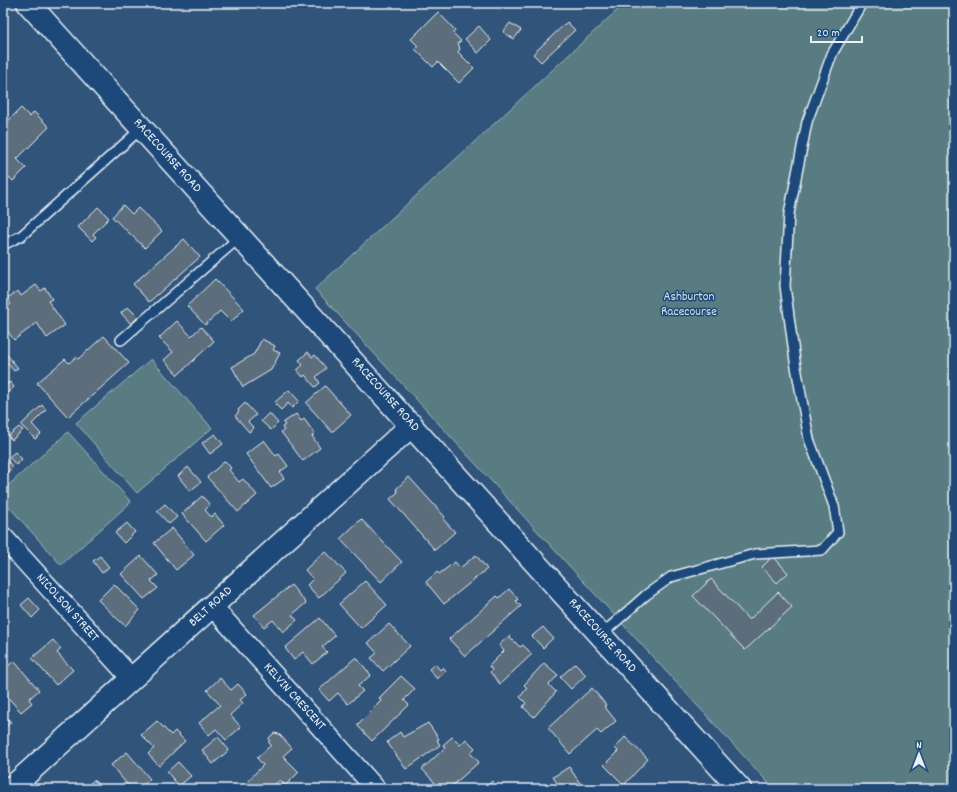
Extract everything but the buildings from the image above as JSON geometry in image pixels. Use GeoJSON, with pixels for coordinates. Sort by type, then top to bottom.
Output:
{"type":"FeatureCollection","features":[{"type":"Feature","properties":{"kind":"street","name":"RACECOURSE ROAD"},"geometry":{"type":"LineString","coordinates":[[28,3],[241,236],[740,789]]}},
{"type":"Feature","properties":{"kind":"street","name":"BELT ROAD"},"geometry":{"type":"LineString","coordinates":[[10,789],[412,425]]}},
{"type":"Feature","properties":{"kind":"street","name":"NICOLSON STREET"},"geometry":{"type":"LineString","coordinates":[[3,537],[132,679]]}},
{"type":"Feature","properties":{"kind":"street","name":"KELVIN CRESCENT"},"geometry":{"type":"LineString","coordinates":[[212,606],[376,789]]}},
{"type":"Feature","properties":{"kind":"lane"},"geometry":{"type":"LineString","coordinates":[[601,635],[646,595],[671,577],[755,554],[822,550],[838,532],[834,506],[809,439],[794,361],[785,286],[790,214],[807,122],[832,54],[862,3]]}},
{"type":"Feature","properties":{"kind":"lane"},"geometry":{"type":"LineString","coordinates":[[3,245],[21,236],[142,128]]}},
{"type":"Feature","properties":{"kind":"lane"},"geometry":{"type":"LineString","coordinates":[[121,340],[241,236]]}},
{"type":"Feature","properties":{"kind":"green space","name":"Ashburton Racecourse"},"geometry":{"type":"Polygon","coordinates":[[[625,3],[954,3],[954,789],[774,789],[315,289],[625,3]]]}},
{"type":"Feature","properties":{"kind":"green space"},"geometry":{"type":"Polygon","coordinates":[[[151,359],[212,428],[137,493],[76,423],[151,359]]]}},
{"type":"Feature","properties":{"kind":"green space"},"geometry":{"type":"Polygon","coordinates":[[[68,432],[131,502],[61,565],[3,500],[3,490],[68,432]]]}}]}
